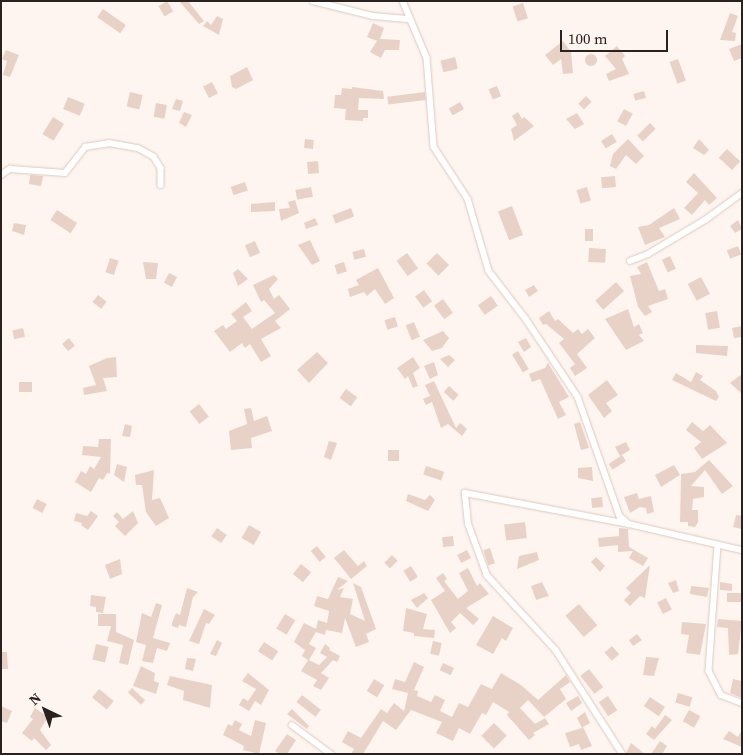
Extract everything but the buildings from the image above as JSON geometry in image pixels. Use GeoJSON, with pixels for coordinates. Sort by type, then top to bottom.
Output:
{"type":"FeatureCollection","features":[{"type":"Feature","properties":{"kind":"street"},"geometry":{"type":"LineString","coordinates":[[313,1],[373,16],[410,19]]}},
{"type":"Feature","properties":{"kind":"street"},"geometry":{"type":"LineString","coordinates":[[403,1],[430,70],[434,147],[468,199],[489,271],[526,319],[578,397],[616,506],[629,524]]}},
{"type":"Feature","properties":{"kind":"street"},"geometry":{"type":"LineString","coordinates":[[1,175],[10,169],[65,173],[85,147],[109,143],[138,148],[154,157],[161,168],[161,185]]}},
{"type":"Feature","properties":{"kind":"street"},"geometry":{"type":"LineString","coordinates":[[630,261],[648,254],[705,220],[742,194]]}},
{"type":"Feature","properties":{"kind":"street"},"geometry":{"type":"LineString","coordinates":[[622,754],[601,725],[565,663],[487,576],[468,524],[465,494],[629,524],[742,550]]}},
{"type":"Feature","properties":{"kind":"street"},"geometry":{"type":"LineString","coordinates":[[718,545],[709,671],[721,695],[742,703]]}},
{"type":"Feature","properties":{"kind":"street"},"geometry":{"type":"LineString","coordinates":[[292,725],[331,754]]}}]}
